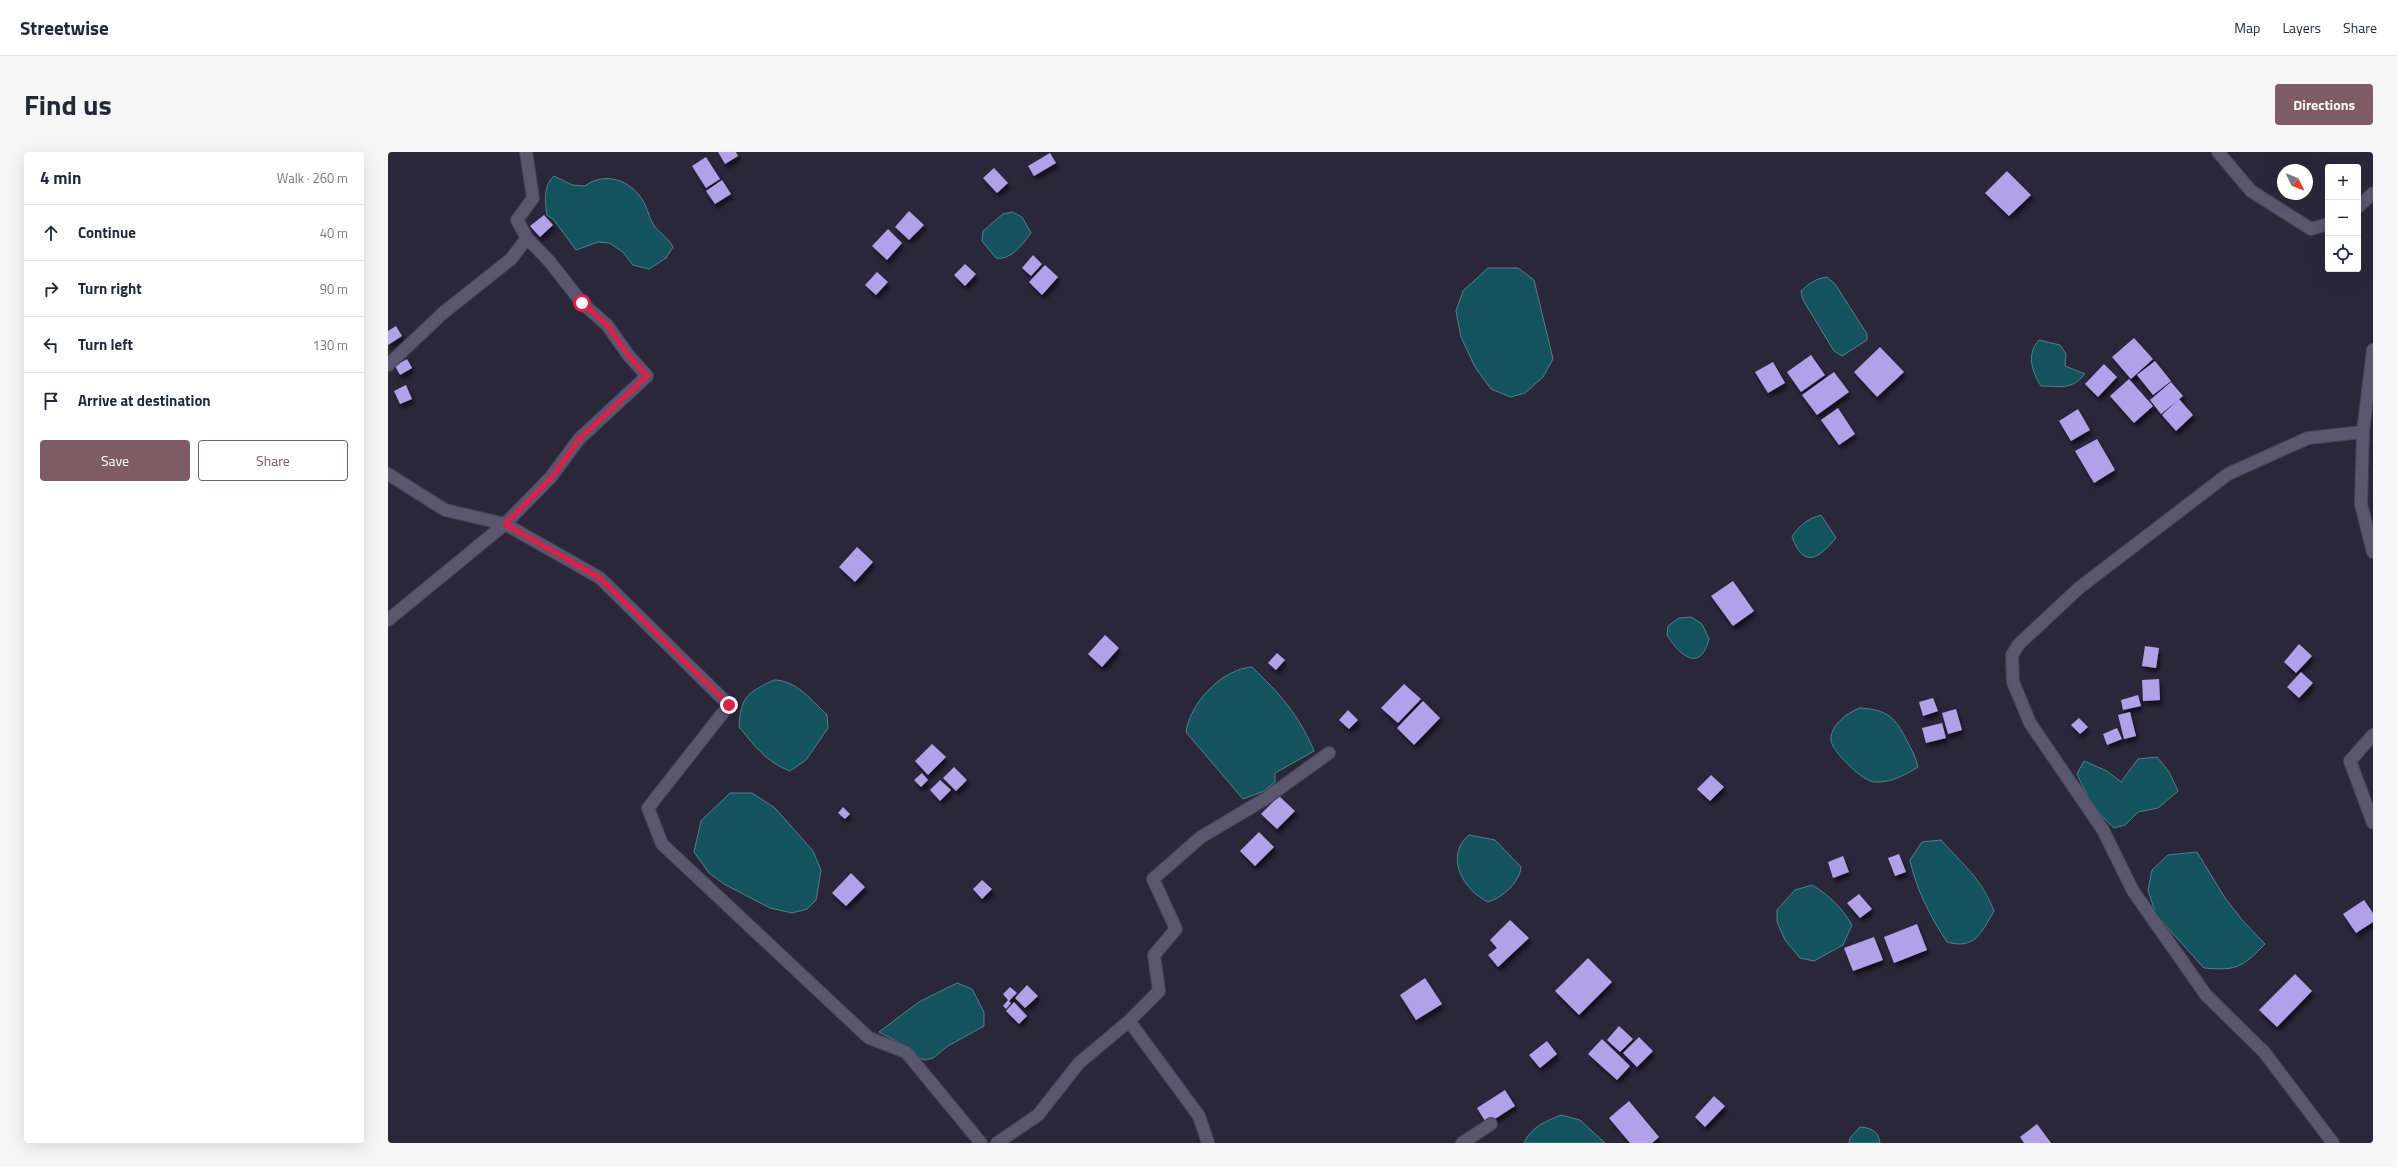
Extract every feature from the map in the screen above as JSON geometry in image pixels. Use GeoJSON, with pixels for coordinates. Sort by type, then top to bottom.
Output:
{"type":"FeatureCollection","features":[{"type":"Feature","properties":{"kind":"street"},"geometry":{"type":"LineString","coordinates":[[388,620],[505,524],[552,477],[579,439],[647,376],[629,356],[607,325],[582,303],[550,262],[527,238],[517,220],[534,198],[526,152]]}},
{"type":"Feature","properties":{"kind":"street"},"geometry":{"type":"LineString","coordinates":[[2218,152],[2251,191],[2311,228],[2325,225]]}},
{"type":"Feature","properties":{"kind":"street"},"geometry":{"type":"LineString","coordinates":[[2361,204],[2373,193]]}},
{"type":"Feature","properties":{"kind":"street"},"geometry":{"type":"LineString","coordinates":[[388,365],[443,313],[511,259],[527,238]]}},
{"type":"Feature","properties":{"kind":"street"},"geometry":{"type":"LineString","coordinates":[[2373,350],[2363,432],[2361,504],[2373,552]]}},
{"type":"Feature","properties":{"kind":"street"},"geometry":{"type":"LineString","coordinates":[[2333,1143],[2264,1052],[2206,995],[2133,891],[2103,830],[2030,723],[2013,682],[2012,655],[2019,644],[2079,588],[2228,474],[2308,438],[2363,432]]}},
{"type":"Feature","properties":{"kind":"street"},"geometry":{"type":"LineString","coordinates":[[388,474],[446,510],[505,524],[600,578],[729,705],[648,808],[662,844],[870,1038],[906,1052],[981,1143]]}},
{"type":"Feature","properties":{"kind":"street"},"geometry":{"type":"LineString","coordinates":[[2373,735],[2350,761],[2373,823]]}},
{"type":"Feature","properties":{"kind":"street"},"geometry":{"type":"LineString","coordinates":[[997,1143],[1038,1115],[1079,1063],[1129,1021],[1159,992],[1154,955],[1176,928],[1152,879],[1201,837],[1265,799],[1329,754]]}},
{"type":"Feature","properties":{"kind":"street"},"geometry":{"type":"LineString","coordinates":[[1129,1021],[1199,1116],[1208,1143]]}},
{"type":"Feature","properties":{"kind":"street"},"geometry":{"type":"LineString","coordinates":[[1462,1143],[1491,1124]]}},
{"type":"Feature","properties":{"kind":"shaded area"},"geometry":{"type":"Polygon","coordinates":[[[554,176],[572,185],[585,186],[593,181],[609,179],[625,183],[632,188],[643,201],[655,227],[673,247],[666,258],[649,269],[633,265],[623,252],[609,243],[598,242],[576,250],[554,220],[547,215],[545,200],[546,189],[550,180],[554,176]]]}},
{"type":"Feature","properties":{"kind":"shaded area"},"geometry":{"type":"Polygon","coordinates":[[[1012,212],[1022,217],[1031,233],[1016,251],[1006,257],[996,258],[982,241],[983,231],[1003,214],[1012,212]]]}},
{"type":"Feature","properties":{"kind":"shaded area"},"geometry":{"type":"Polygon","coordinates":[[[1488,268],[1518,268],[1534,280],[1553,359],[1543,377],[1525,393],[1511,397],[1491,389],[1475,367],[1461,337],[1456,311],[1463,291],[1488,268]]]}},
{"type":"Feature","properties":{"kind":"shaded area"},"geometry":{"type":"Polygon","coordinates":[[[1827,277],[1835,284],[1867,334],[1867,340],[1842,356],[1834,351],[1803,300],[1801,291],[1813,282],[1827,277]]]}},
{"type":"Feature","properties":{"kind":"shaded area"},"geometry":{"type":"Polygon","coordinates":[[[2039,340],[2060,345],[2066,354],[2065,366],[2085,374],[2075,383],[2070,385],[2060,387],[2041,386],[2035,375],[2032,363],[2033,351],[2039,340]]]}},
{"type":"Feature","properties":{"kind":"shaded area"},"geometry":{"type":"Polygon","coordinates":[[[1821,515],[1836,538],[1817,555],[1806,557],[1801,554],[1792,537],[1804,523],[1821,515]]]}},
{"type":"Feature","properties":{"kind":"shaded area"},"geometry":{"type":"Polygon","coordinates":[[[1691,617],[1702,624],[1709,639],[1700,656],[1695,658],[1690,658],[1684,654],[1672,643],[1667,635],[1668,626],[1679,618],[1691,617]]]}},
{"type":"Feature","properties":{"kind":"shaded area"},"geometry":{"type":"Polygon","coordinates":[[[1252,667],[1288,706],[1302,726],[1314,751],[1275,773],[1275,782],[1264,791],[1243,799],[1186,732],[1194,710],[1209,689],[1230,674],[1241,669],[1252,667]]]}},
{"type":"Feature","properties":{"kind":"shaded area"},"geometry":{"type":"Polygon","coordinates":[[[774,680],[789,683],[796,687],[809,697],[827,715],[828,728],[806,760],[790,771],[774,763],[768,758],[756,747],[739,727],[742,708],[747,697],[757,688],[774,680]]]}},
{"type":"Feature","properties":{"kind":"shaded area"},"geometry":{"type":"Polygon","coordinates":[[[1860,708],[1870,709],[1890,716],[1903,733],[1915,757],[1918,767],[1903,776],[1892,780],[1875,782],[1870,781],[1857,773],[1844,760],[1832,744],[1832,732],[1844,717],[1860,708]]]}},
{"type":"Feature","properties":{"kind":"shaded area"},"geometry":{"type":"Polygon","coordinates":[[[2157,757],[2169,772],[2178,791],[2158,808],[2138,812],[2125,825],[2114,828],[2092,803],[2077,774],[2084,761],[2107,771],[2121,782],[2138,759],[2157,757]]]}},
{"type":"Feature","properties":{"kind":"shaded area"},"geometry":{"type":"Polygon","coordinates":[[[730,793],[752,793],[775,808],[813,851],[821,870],[816,900],[807,909],[792,913],[770,908],[724,884],[709,873],[694,852],[701,821],[730,793]]]}},
{"type":"Feature","properties":{"kind":"shaded area"},"geometry":{"type":"Polygon","coordinates":[[[1469,835],[1495,840],[1521,867],[1520,873],[1514,884],[1499,897],[1488,902],[1479,897],[1464,881],[1457,862],[1458,853],[1462,843],[1469,835]]]}},
{"type":"Feature","properties":{"kind":"shaded area"},"geometry":{"type":"Polygon","coordinates":[[[1941,840],[1978,881],[1994,911],[1981,933],[1971,942],[1964,944],[1947,942],[1925,903],[1916,882],[1910,860],[1922,842],[1941,840]]]}},
{"type":"Feature","properties":{"kind":"shaded area"},"geometry":{"type":"Polygon","coordinates":[[[2197,852],[2225,898],[2243,921],[2265,944],[2251,958],[2239,966],[2225,969],[2204,968],[2156,915],[2148,890],[2152,870],[2168,855],[2197,852]]]}},
{"type":"Feature","properties":{"kind":"shaded area"},"geometry":{"type":"Polygon","coordinates":[[[1812,885],[1835,902],[1852,925],[1843,945],[1814,961],[1800,958],[1785,940],[1777,922],[1777,910],[1795,890],[1812,885]]]}},
{"type":"Feature","properties":{"kind":"shaded area"},"geometry":{"type":"Polygon","coordinates":[[[957,983],[972,989],[984,1012],[984,1026],[948,1046],[933,1058],[925,1060],[915,1057],[906,1046],[879,1032],[919,1002],[957,983]]]}},
{"type":"Feature","properties":{"kind":"shaded area"},"geometry":{"type":"Polygon","coordinates":[[[1561,1115],[1580,1120],[1605,1143],[1524,1143],[1531,1132],[1544,1122],[1561,1115]]]}},
{"type":"Feature","properties":{"kind":"shaded area"},"geometry":{"type":"Polygon","coordinates":[[[1860,1127],[1868,1128],[1874,1131],[1878,1136],[1880,1143],[1849,1143],[1850,1138],[1860,1127]]]}},
{"type":"Feature","properties":{"kind":"building"},"geometry":{"type":"Polygon","coordinates":[[[718,152],[736,152],[738,156],[725,164],[718,152]]]}},
{"type":"Feature","properties":{"kind":"building"},"geometry":{"type":"Polygon","coordinates":[[[1050,153],[1056,163],[1034,176],[1028,166],[1050,153]]]}},
{"type":"Feature","properties":{"kind":"building"},"geometry":{"type":"Polygon","coordinates":[[[706,157],[720,179],[706,188],[692,166],[706,157]]]}},
{"type":"Feature","properties":{"kind":"building"},"geometry":{"type":"Polygon","coordinates":[[[994,168],[1008,183],[997,193],[983,178],[994,168]]]}},
{"type":"Feature","properties":{"kind":"building"},"geometry":{"type":"Polygon","coordinates":[[[2007,171],[2031,195],[2009,216],[1985,193],[2007,171]]]}},
{"type":"Feature","properties":{"kind":"building"},"geometry":{"type":"Polygon","coordinates":[[[722,180],[731,194],[715,204],[706,191],[722,180]]]}},
{"type":"Feature","properties":{"kind":"building"},"geometry":{"type":"Polygon","coordinates":[[[909,211],[924,225],[909,240],[895,227],[909,211]]]}},
{"type":"Feature","properties":{"kind":"building"},"geometry":{"type":"Polygon","coordinates":[[[544,215],[553,225],[540,237],[530,226],[544,215]]]}},
{"type":"Feature","properties":{"kind":"building"},"geometry":{"type":"Polygon","coordinates":[[[888,229],[902,243],[887,260],[872,246],[888,229]]]}},
{"type":"Feature","properties":{"kind":"building"},"geometry":{"type":"Polygon","coordinates":[[[1033,255],[1042,264],[1031,276],[1022,268],[1033,255]]]}},
{"type":"Feature","properties":{"kind":"building"},"geometry":{"type":"Polygon","coordinates":[[[965,264],[976,274],[965,286],[954,275],[965,264]]]}},
{"type":"Feature","properties":{"kind":"building"},"geometry":{"type":"Polygon","coordinates":[[[1045,265],[1058,277],[1042,295],[1029,282],[1045,265]]]}},
{"type":"Feature","properties":{"kind":"building"},"geometry":{"type":"Polygon","coordinates":[[[877,272],[888,282],[876,295],[865,285],[877,272]]]}},
{"type":"Feature","properties":{"kind":"building"},"geometry":{"type":"Polygon","coordinates":[[[396,326],[402,336],[388,345],[388,331],[396,326]]]}},
{"type":"Feature","properties":{"kind":"building"},"geometry":{"type":"Polygon","coordinates":[[[2134,338],[2153,359],[2131,379],[2112,357],[2134,338]]]}},
{"type":"Feature","properties":{"kind":"building"},"geometry":{"type":"Polygon","coordinates":[[[1880,347],[1904,372],[1877,397],[1854,372],[1880,347]]]}},
{"type":"Feature","properties":{"kind":"building"},"geometry":{"type":"Polygon","coordinates":[[[1811,355],[1825,375],[1801,392],[1787,372],[1811,355]]]}},
{"type":"Feature","properties":{"kind":"building"},"geometry":{"type":"Polygon","coordinates":[[[407,359],[412,368],[400,375],[395,366],[407,359]]]}},
{"type":"Feature","properties":{"kind":"building"},"geometry":{"type":"Polygon","coordinates":[[[2155,361],[2171,381],[2153,395],[2137,375],[2155,361]]]}},
{"type":"Feature","properties":{"kind":"building"},"geometry":{"type":"Polygon","coordinates":[[[1773,362],[1785,383],[1768,393],[1755,372],[1773,362]]]}},
{"type":"Feature","properties":{"kind":"building"},"geometry":{"type":"Polygon","coordinates":[[[2104,364],[2117,377],[2098,397],[2085,384],[2104,364]]]}},
{"type":"Feature","properties":{"kind":"building"},"geometry":{"type":"Polygon","coordinates":[[[1834,372],[1849,392],[1817,415],[1802,395],[1834,372]]]}},
{"type":"Feature","properties":{"kind":"building"},"geometry":{"type":"Polygon","coordinates":[[[2129,379],[2153,406],[2134,423],[2110,396],[2129,379]]]}},
{"type":"Feature","properties":{"kind":"building"},"geometry":{"type":"Polygon","coordinates":[[[2171,382],[2183,396],[2161,414],[2150,400],[2171,382]]]}},
{"type":"Feature","properties":{"kind":"building"},"geometry":{"type":"Polygon","coordinates":[[[406,385],[412,399],[400,404],[394,391],[406,385]]]}},
{"type":"Feature","properties":{"kind":"building"},"geometry":{"type":"Polygon","coordinates":[[[2179,399],[2193,415],[2176,431],[2162,415],[2179,399]]]}},
{"type":"Feature","properties":{"kind":"building"},"geometry":{"type":"Polygon","coordinates":[[[1838,408],[1855,434],[1839,445],[1821,420],[1838,408]]]}},
{"type":"Feature","properties":{"kind":"building"},"geometry":{"type":"Polygon","coordinates":[[[2078,409],[2090,430],[2071,441],[2059,421],[2078,409]]]}},
{"type":"Feature","properties":{"kind":"building"},"geometry":{"type":"Polygon","coordinates":[[[2097,439],[2115,470],[2094,483],[2075,451],[2097,439]]]}},
{"type":"Feature","properties":{"kind":"building"},"geometry":{"type":"Polygon","coordinates":[[[857,547],[873,562],[855,582],[839,567],[857,547]]]}},
{"type":"Feature","properties":{"kind":"building"},"geometry":{"type":"Polygon","coordinates":[[[1733,581],[1754,611],[1733,626],[1711,596],[1733,581]]]}},
{"type":"Feature","properties":{"kind":"building"},"geometry":{"type":"Polygon","coordinates":[[[1105,635],[1119,648],[1102,667],[1088,654],[1105,635]]]}},
{"type":"Feature","properties":{"kind":"building"},"geometry":{"type":"Polygon","coordinates":[[[2299,644],[2312,656],[2296,673],[2284,662],[2299,644]]]}},
{"type":"Feature","properties":{"kind":"building"},"geometry":{"type":"Polygon","coordinates":[[[2145,646],[2159,648],[2156,668],[2142,666],[2145,646]]]}},
{"type":"Feature","properties":{"kind":"building"},"geometry":{"type":"Polygon","coordinates":[[[1277,653],[1285,660],[1276,670],[1268,663],[1277,653]]]}},
{"type":"Feature","properties":{"kind":"building"},"geometry":{"type":"Polygon","coordinates":[[[2301,672],[2313,683],[2299,698],[2287,687],[2301,672]]]}},
{"type":"Feature","properties":{"kind":"building"},"geometry":{"type":"Polygon","coordinates":[[[2159,679],[2160,700],[2143,701],[2142,680],[2159,679]]]}},
{"type":"Feature","properties":{"kind":"building"},"geometry":{"type":"Polygon","coordinates":[[[1404,684],[1421,699],[1398,723],[1381,708],[1404,684]]]}},
{"type":"Feature","properties":{"kind":"building"},"geometry":{"type":"Polygon","coordinates":[[[2138,695],[2141,706],[2123,710],[2121,700],[2138,695]]]}},
{"type":"Feature","properties":{"kind":"building"},"geometry":{"type":"Polygon","coordinates":[[[1933,698],[1938,711],[1923,716],[1919,702],[1933,698]]]}},
{"type":"Feature","properties":{"kind":"building"},"geometry":{"type":"Polygon","coordinates":[[[1423,701],[1440,718],[1414,745],[1397,728],[1423,701]]]}},
{"type":"Feature","properties":{"kind":"building"},"geometry":{"type":"Polygon","coordinates":[[[1956,709],[1962,730],[1948,734],[1942,713],[1956,709]]]}},
{"type":"Feature","properties":{"kind":"building"},"geometry":{"type":"Polygon","coordinates":[[[1348,710],[1358,720],[1349,729],[1339,720],[1348,710]]]}},
{"type":"Feature","properties":{"kind":"building"},"geometry":{"type":"Polygon","coordinates":[[[2130,712],[2136,736],[2124,739],[2118,715],[2130,712]]]}},
{"type":"Feature","properties":{"kind":"building"},"geometry":{"type":"Polygon","coordinates":[[[2079,718],[2088,727],[2080,734],[2071,725],[2079,718]]]}},
{"type":"Feature","properties":{"kind":"building"},"geometry":{"type":"Polygon","coordinates":[[[1942,723],[1946,738],[1926,743],[1922,728],[1942,723]]]}},
{"type":"Feature","properties":{"kind":"building"},"geometry":{"type":"Polygon","coordinates":[[[2117,728],[2122,739],[2107,745],[2103,734],[2117,728]]]}},
{"type":"Feature","properties":{"kind":"building"},"geometry":{"type":"Polygon","coordinates":[[[932,744],[946,757],[928,775],[915,761],[932,744]]]}},
{"type":"Feature","properties":{"kind":"building"},"geometry":{"type":"Polygon","coordinates":[[[954,767],[967,780],[956,791],[943,778],[954,767]]]}},
{"type":"Feature","properties":{"kind":"building"},"geometry":{"type":"Polygon","coordinates":[[[922,773],[928,780],[921,787],[914,780],[922,773]]]}},
{"type":"Feature","properties":{"kind":"building"},"geometry":{"type":"Polygon","coordinates":[[[1711,775],[1724,787],[1710,801],[1697,789],[1711,775]]]}},
{"type":"Feature","properties":{"kind":"building"},"geometry":{"type":"Polygon","coordinates":[[[940,780],[951,790],[940,801],[930,790],[940,780]]]}},
{"type":"Feature","properties":{"kind":"building"},"geometry":{"type":"Polygon","coordinates":[[[1279,796],[1295,811],[1277,829],[1261,814],[1279,796]]]}},
{"type":"Feature","properties":{"kind":"building"},"geometry":{"type":"Polygon","coordinates":[[[843,807],[850,814],[845,819],[838,813],[843,807]]]}},
{"type":"Feature","properties":{"kind":"building"},"geometry":{"type":"Polygon","coordinates":[[[1259,832],[1274,847],[1255,866],[1240,851],[1259,832]]]}},
{"type":"Feature","properties":{"kind":"building"},"geometry":{"type":"Polygon","coordinates":[[[1899,854],[1906,872],[1895,876],[1888,858],[1899,854]]]}},
{"type":"Feature","properties":{"kind":"building"},"geometry":{"type":"Polygon","coordinates":[[[1843,856],[1849,872],[1833,878],[1828,862],[1843,856]]]}},
{"type":"Feature","properties":{"kind":"building"},"geometry":{"type":"Polygon","coordinates":[[[851,873],[865,887],[846,906],[832,893],[851,873]]]}},
{"type":"Feature","properties":{"kind":"building"},"geometry":{"type":"Polygon","coordinates":[[[982,880],[992,889],[982,899],[973,889],[982,880]]]}},
{"type":"Feature","properties":{"kind":"building"},"geometry":{"type":"Polygon","coordinates":[[[1859,894],[1872,909],[1860,918],[1847,903],[1859,894]]]}},
{"type":"Feature","properties":{"kind":"building"},"geometry":{"type":"Polygon","coordinates":[[[2364,900],[2373,913],[2373,922],[2356,933],[2343,914],[2364,900]]]}},
{"type":"Feature","properties":{"kind":"building"},"geometry":{"type":"Polygon","coordinates":[[[1510,920],[1529,938],[1498,967],[1488,955],[1497,948],[1490,940],[1510,920]]]}},
{"type":"Feature","properties":{"kind":"building"},"geometry":{"type":"Polygon","coordinates":[[[1917,924],[1927,950],[1894,963],[1884,937],[1917,924]]]}},
{"type":"Feature","properties":{"kind":"building"},"geometry":{"type":"Polygon","coordinates":[[[1874,937],[1883,960],[1853,971],[1844,948],[1874,937]]]}},
{"type":"Feature","properties":{"kind":"building"},"geometry":{"type":"Polygon","coordinates":[[[1588,958],[1612,982],[1579,1015],[1555,991],[1588,958]]]}},
{"type":"Feature","properties":{"kind":"building"},"geometry":{"type":"Polygon","coordinates":[[[2295,974],[2312,991],[2277,1027],[2259,1010],[2295,974]]]}},
{"type":"Feature","properties":{"kind":"building"},"geometry":{"type":"Polygon","coordinates":[[[1425,978],[1442,1004],[1416,1020],[1400,995],[1425,978]]]}},
{"type":"Feature","properties":{"kind":"building"},"geometry":{"type":"Polygon","coordinates":[[[1027,985],[1038,996],[1025,1008],[1015,998],[1027,985]]]}},
{"type":"Feature","properties":{"kind":"building"},"geometry":{"type":"Polygon","coordinates":[[[1010,987],[1017,993],[1009,1001],[1011,1003],[1006,1009],[1003,1006],[1008,1000],[1003,994],[1010,987]]]}},
{"type":"Feature","properties":{"kind":"building"},"geometry":{"type":"Polygon","coordinates":[[[1014,1002],[1027,1016],[1019,1024],[1006,1011],[1014,1002]]]}},
{"type":"Feature","properties":{"kind":"building"},"geometry":{"type":"Polygon","coordinates":[[[1619,1026],[1633,1039],[1620,1052],[1607,1040],[1619,1026]]]}},
{"type":"Feature","properties":{"kind":"building"},"geometry":{"type":"Polygon","coordinates":[[[1639,1037],[1653,1051],[1637,1067],[1623,1053],[1639,1037]]]}},
{"type":"Feature","properties":{"kind":"building"},"geometry":{"type":"Polygon","coordinates":[[[1602,1039],[1630,1066],[1617,1080],[1588,1054],[1602,1039]]]}},
{"type":"Feature","properties":{"kind":"building"},"geometry":{"type":"Polygon","coordinates":[[[1547,1041],[1557,1054],[1540,1068],[1529,1055],[1547,1041]]]}},
{"type":"Feature","properties":{"kind":"building"},"geometry":{"type":"Polygon","coordinates":[[[1505,1090],[1515,1106],[1487,1124],[1477,1108],[1505,1090]]]}},
{"type":"Feature","properties":{"kind":"building"},"geometry":{"type":"Polygon","coordinates":[[[1714,1096],[1725,1106],[1705,1127],[1695,1117],[1714,1096]]]}},
{"type":"Feature","properties":{"kind":"building"},"geometry":{"type":"Polygon","coordinates":[[[1629,1101],[1659,1137],[1652,1143],[1630,1143],[1609,1118],[1629,1101]]]}},
{"type":"Feature","properties":{"kind":"building"},"geometry":{"type":"Polygon","coordinates":[[[2037,1124],[2051,1143],[2024,1143],[2020,1137],[2037,1124]]]}},
{"type":"Feature","properties":{"kind":"route"},"geometry":{"type":"LineString","coordinates":[[582,303],[607,325],[629,356],[647,376],[608,414],[579,439],[552,477],[505,524],[600,578],[729,705]]}}]}
